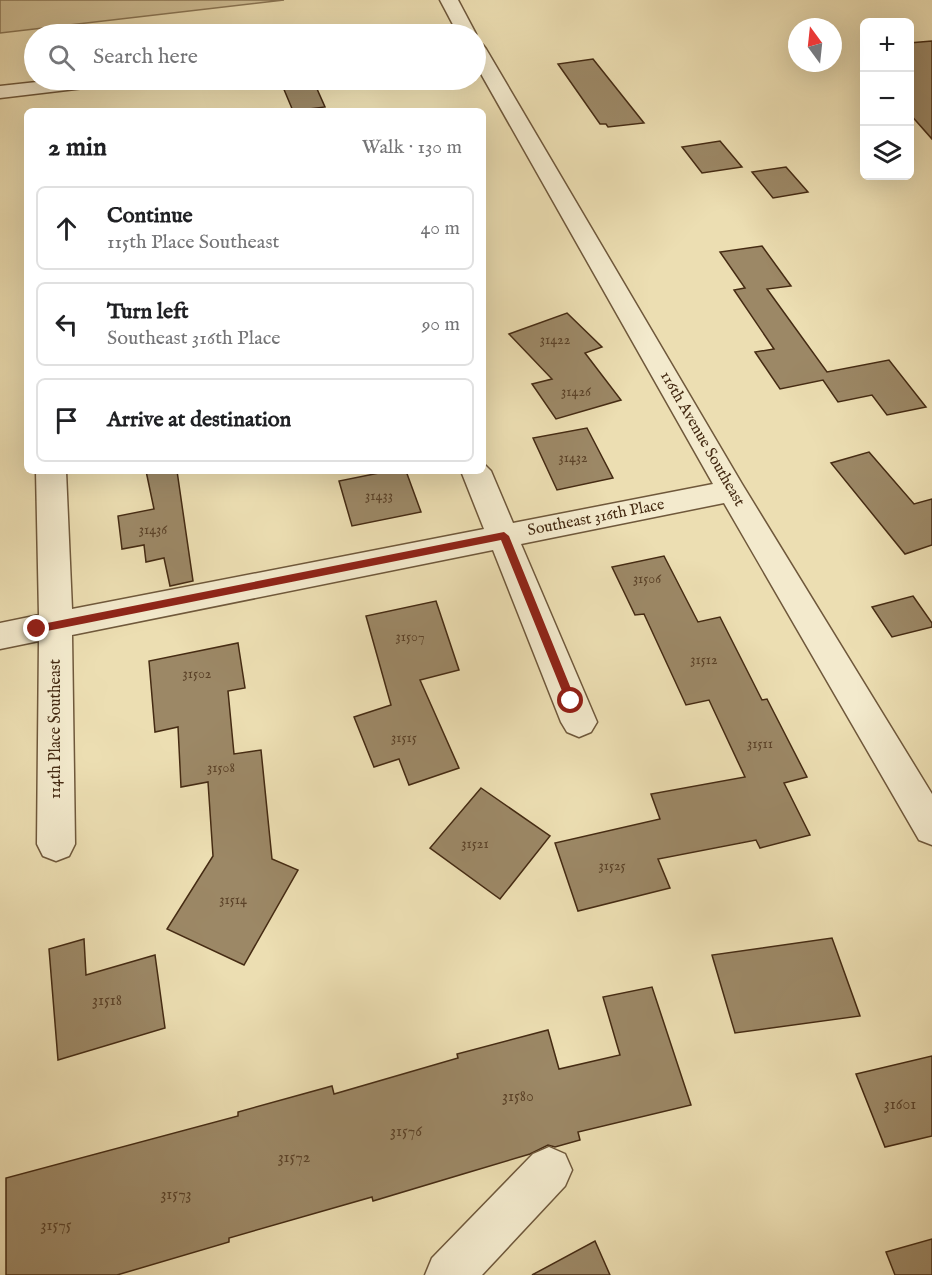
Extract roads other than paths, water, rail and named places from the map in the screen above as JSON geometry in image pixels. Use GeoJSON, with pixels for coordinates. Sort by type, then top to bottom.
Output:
{"type":"FeatureCollection","features":[{"type":"Feature","properties":{"kind":"street","name":"116th Avenue Southeast"},"geometry":{"type":"LineString","coordinates":[[449,0],[460,24]]}},
{"type":"Feature","properties":{"kind":"street","name":"116th Avenue Southeast"},"geometry":{"type":"LineString","coordinates":[[486,72],[932,828]]}},
{"type":"Feature","properties":{"kind":"street"},"geometry":{"type":"LineString","coordinates":[[0,92],[24,89]]}},
{"type":"Feature","properties":{"kind":"street","name":"114th Place Southeast"},"geometry":{"type":"LineString","coordinates":[[51,474],[56,625],[56,844]]}},
{"type":"Feature","properties":{"kind":"street"},"geometry":{"type":"LineString","coordinates":[[477,474],[579,722]]}},
{"type":"Feature","properties":{"kind":"street","name":"Southeast 316th Place"},"geometry":{"type":"LineString","coordinates":[[0,636],[732,491]]}},
{"type":"Feature","properties":{"kind":"street"},"geometry":{"type":"LineString","coordinates":[[449,1275],[549,1170]]}}]}
